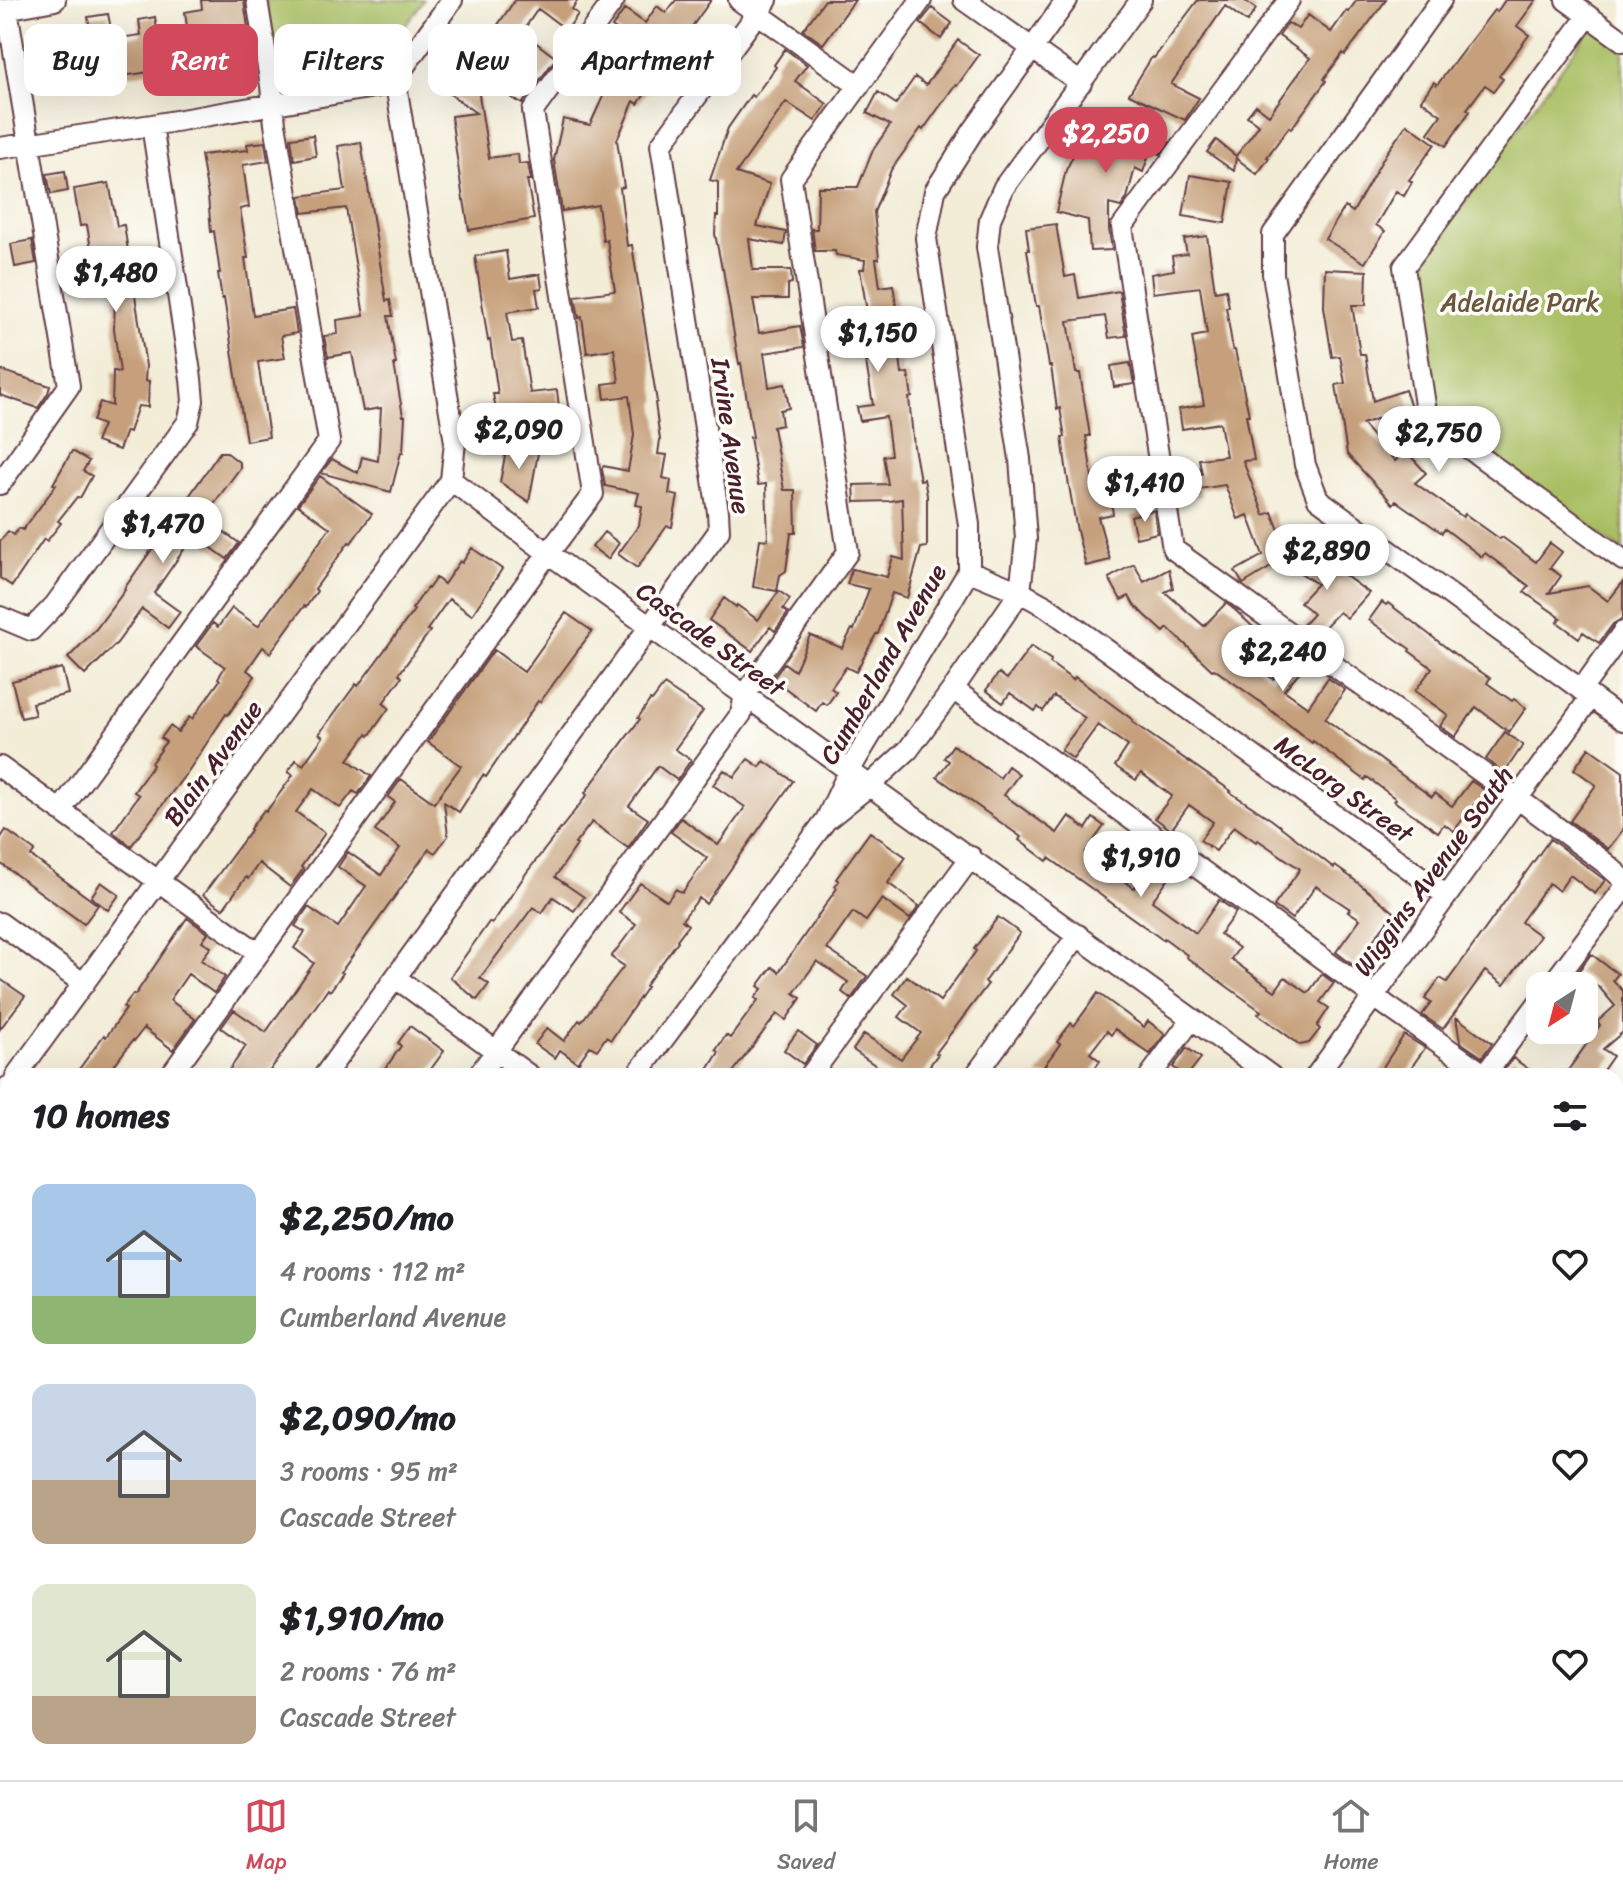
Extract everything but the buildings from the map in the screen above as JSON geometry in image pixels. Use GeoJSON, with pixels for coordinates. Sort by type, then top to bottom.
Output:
{"type":"FeatureCollection","features":[{"type":"Feature","properties":{"kind":"street"},"geometry":{"type":"LineString","coordinates":[[0,484],[69,386],[4,9],[55,0]]}},
{"type":"Feature","properties":{"kind":"street"},"geometry":{"type":"LineString","coordinates":[[60,811],[329,441],[257,0]]}},
{"type":"Feature","properties":{"kind":"street"},"geometry":{"type":"LineString","coordinates":[[412,55],[452,0]]}},
{"type":"Feature","properties":{"kind":"street"},"geometry":{"type":"LineString","coordinates":[[176,1068],[593,494],[533,111],[614,0]]}},
{"type":"Feature","properties":{"kind":"street"},"geometry":{"type":"LineString","coordinates":[[739,0],[763,7],[859,86]]}},
{"type":"Feature","properties":{"kind":"street"},"geometry":{"type":"LineString","coordinates":[[484,1068],[741,714],[745,695],[848,552],[791,179],[921,0]]}},
{"type":"Feature","properties":{"kind":"street"},"geometry":{"type":"LineString","coordinates":[[964,0],[1081,83]]}},
{"type":"Feature","properties":{"kind":"street","name":"Cumberland Avenue"},"geometry":{"type":"LineString","coordinates":[[642,1068],[826,820],[849,771],[969,571],[969,525],[926,238],[935,191],[973,131],[1067,0]]}},
{"type":"Feature","properties":{"kind":"street","name":"Cumberland Avenue"},"geometry":{"type":"LineString","coordinates":[[826,820],[908,750],[1020,592],[1026,539],[1020,459],[987,247],[990,219],[1004,187],[1141,0]]}},
{"type":"Feature","properties":{"kind":"street"},"geometry":{"type":"LineString","coordinates":[[1289,0],[1122,227],[1173,549],[1517,798],[1623,879]]}},
{"type":"Feature","properties":{"kind":"street"},"geometry":{"type":"LineString","coordinates":[[1441,0],[1273,234],[1273,274],[1305,465],[1318,499],[1623,720]]}},
{"type":"Feature","properties":{"kind":"street"},"geometry":{"type":"LineString","coordinates":[[1566,0],[1623,41]]}},
{"type":"Feature","properties":{"kind":"street","name":"Irvine Avenue"},"geometry":{"type":"LineString","coordinates":[[330,1068],[719,531],[661,145],[763,7]]}},
{"type":"Feature","properties":{"kind":"street"},"geometry":{"type":"LineString","coordinates":[[1588,16],[1404,267],[1427,418],[1623,560]]}},
{"type":"Feature","properties":{"kind":"street"},"geometry":{"type":"LineString","coordinates":[[0,148],[324,96]]}},
{"type":"Feature","properties":{"kind":"street"},"geometry":{"type":"LineString","coordinates":[[398,96],[455,442],[451,480]]}},
{"type":"Feature","properties":{"kind":"street"},"geometry":{"type":"LineString","coordinates":[[0,617],[31,630],[55,605],[188,422],[193,401],[191,379],[152,125]]}},
{"type":"Feature","properties":{"kind":"street","name":"Cascade Street"},"geometry":{"type":"LineString","coordinates":[[451,480],[1260,1068]]}},
{"type":"Feature","properties":{"kind":"street","name":"Blain Avenue"},"geometry":{"type":"LineString","coordinates":[[22,1068],[451,480]]}},
{"type":"Feature","properties":{"kind":"street","name":"McLorg Street"},"geometry":{"type":"LineString","coordinates":[[969,571],[1047,607],[1447,896]]}},
{"type":"Feature","properties":{"kind":"street","name":"Wiggins Avenue South"},"geometry":{"type":"LineString","coordinates":[[1322,1068],[1517,798],[1623,632]]}},
{"type":"Feature","properties":{"kind":"street"},"geometry":{"type":"LineString","coordinates":[[953,689],[1473,1068]]}},
{"type":"Feature","properties":{"kind":"street"},"geometry":{"type":"LineString","coordinates":[[0,767],[258,953]]}},
{"type":"Feature","properties":{"kind":"street"},"geometry":{"type":"LineString","coordinates":[[816,1068],[971,857]]}},
{"type":"Feature","properties":{"kind":"street"},"geometry":{"type":"LineString","coordinates":[[1562,972],[1623,890]]}},
{"type":"Feature","properties":{"kind":"street"},"geometry":{"type":"LineString","coordinates":[[0,923],[84,984]]}},
{"type":"Feature","properties":{"kind":"street"},"geometry":{"type":"LineString","coordinates":[[981,1068],[1078,935]]}},
{"type":"Feature","properties":{"kind":"street"},"geometry":{"type":"LineString","coordinates":[[396,978],[519,1068]]}},
{"type":"Feature","properties":{"kind":"street"},"geometry":{"type":"LineString","coordinates":[[1156,1068],[1191,1020]]}},
{"type":"Feature","properties":{"kind":"street"},"geometry":{"type":"LineString","coordinates":[[1490,1068],[1526,1020]]}},
{"type":"Feature","properties":{"kind":"green space"},"geometry":{"type":"Polygon","coordinates":[[[266,0],[424,0],[407,24],[274,24],[274,50],[266,0]]]}},
{"type":"Feature","properties":{"kind":"green space","name":"Adelaide Park"},"geometry":{"type":"Polygon","coordinates":[[[1591,27],[1623,48],[1623,551],[1447,424],[1432,402],[1416,295],[1420,264],[1591,27]]]}}]}
